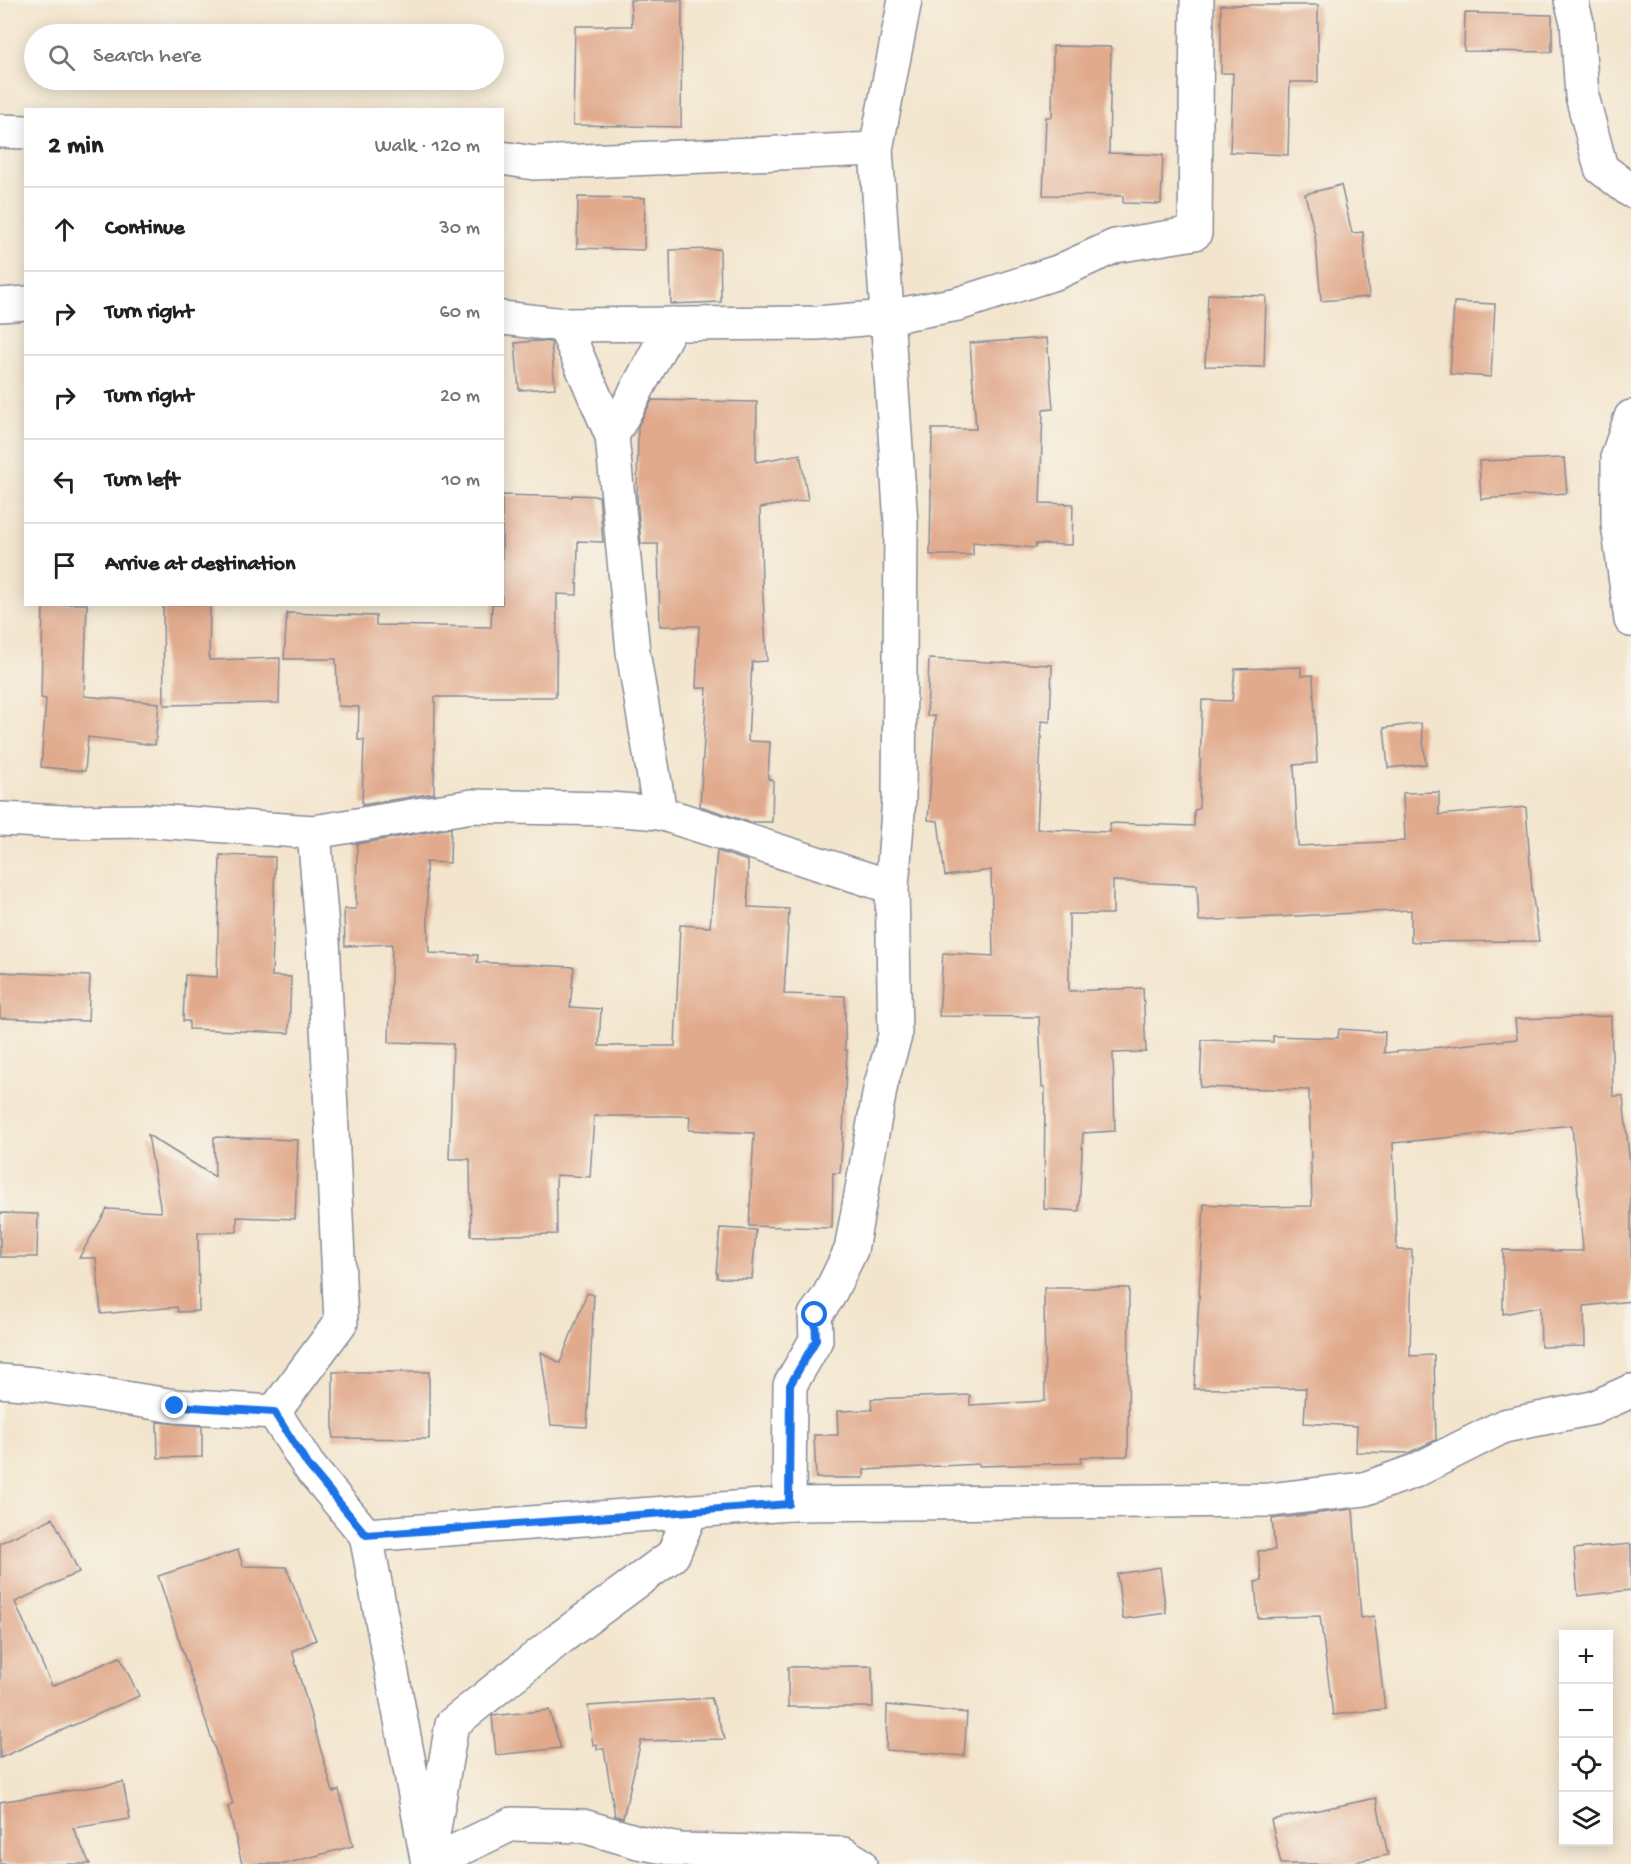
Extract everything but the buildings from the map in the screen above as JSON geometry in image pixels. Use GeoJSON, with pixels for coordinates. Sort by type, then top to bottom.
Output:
{"type":"FeatureCollection","features":[{"type":"Feature","properties":{"kind":"street"},"geometry":{"type":"LineString","coordinates":[[789,1504],[790,1385],[816,1340],[815,1315],[828,1297],[851,1250],[881,1084],[895,1036],[892,887],[899,799],[901,524],[876,149],[905,0]]}},
{"type":"Feature","properties":{"kind":"street"},"geometry":{"type":"LineString","coordinates":[[504,318],[564,325],[817,323],[887,317],[958,304],[1058,272],[1115,246],[1195,233],[1197,0]]}},
{"type":"Feature","properties":{"kind":"street"},"geometry":{"type":"LineString","coordinates":[[1571,0],[1577,22],[1582,96],[1601,168],[1631,191]]}},
{"type":"Feature","properties":{"kind":"street"},"geometry":{"type":"LineString","coordinates":[[0,131],[24,132]]}},
{"type":"Feature","properties":{"kind":"street"},"geometry":{"type":"LineString","coordinates":[[504,158],[534,163],[876,149]]}},
{"type":"Feature","properties":{"kind":"street"},"geometry":{"type":"LineString","coordinates":[[0,305],[24,303]]}},
{"type":"Feature","properties":{"kind":"street"},"geometry":{"type":"LineString","coordinates":[[612,436],[672,324]]}},
{"type":"Feature","properties":{"kind":"street"},"geometry":{"type":"LineString","coordinates":[[564,325],[612,436],[633,652],[660,813]]}},
{"type":"Feature","properties":{"kind":"street"},"geometry":{"type":"LineString","coordinates":[[1631,417],[1618,455],[1618,524],[1631,620]]}},
{"type":"Feature","properties":{"kind":"street"},"geometry":{"type":"LineString","coordinates":[[0,819],[64,822],[153,820],[314,832],[472,806],[609,808],[660,813],[892,887]]}},
{"type":"Feature","properties":{"kind":"street"},"geometry":{"type":"LineString","coordinates":[[274,1412],[341,1322],[323,940],[314,832]]}},
{"type":"Feature","properties":{"kind":"street"},"geometry":{"type":"LineString","coordinates":[[0,1381],[35,1384],[175,1406],[274,1412]]}},
{"type":"Feature","properties":{"kind":"street"},"geometry":{"type":"LineString","coordinates":[[366,1535],[789,1504],[1270,1500],[1364,1489],[1414,1471],[1504,1426],[1593,1408],[1631,1391]]}},
{"type":"Feature","properties":{"kind":"street"},"geometry":{"type":"LineString","coordinates":[[274,1412],[308,1465],[366,1535],[428,1864]]}},
{"type":"Feature","properties":{"kind":"street"},"geometry":{"type":"LineString","coordinates":[[428,1864],[452,1724],[563,1636],[673,1555],[691,1512]]}},
{"type":"Feature","properties":{"kind":"street"},"geometry":{"type":"LineString","coordinates":[[428,1864],[512,1824],[583,1826],[638,1842],[680,1850],[844,1854],[860,1864]]}},
{"type":"Feature","properties":{"kind":"route"},"geometry":{"type":"LineString","coordinates":[[175,1406],[274,1412],[308,1465],[366,1535],[789,1504],[790,1385],[816,1340],[815,1315]]}}]}
